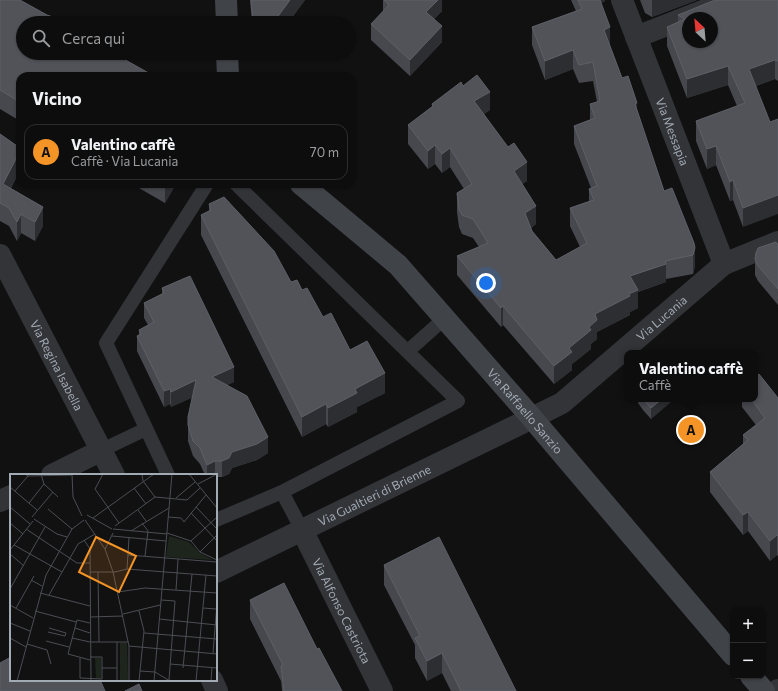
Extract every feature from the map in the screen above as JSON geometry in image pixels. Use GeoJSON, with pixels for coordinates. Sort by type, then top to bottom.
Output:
{"type":"FeatureCollection","features":[{"type":"Feature","properties":{"kind":"street"},"geometry":{"type":"LineString","coordinates":[[226,0],[226,16]]}},
{"type":"Feature","properties":{"kind":"street","name":"Via Messapia"},"geometry":{"type":"LineString","coordinates":[[622,0],[724,264]]}},
{"type":"Feature","properties":{"kind":"street"},"geometry":{"type":"LineString","coordinates":[[636,37],[731,0]]}},
{"type":"Feature","properties":{"kind":"street"},"geometry":{"type":"LineString","coordinates":[[227,60],[228,72]]}},
{"type":"Feature","properties":{"kind":"street","name":"Via Raffaello Sanzio"},"geometry":{"type":"LineString","coordinates":[[307,188],[398,265],[532,418],[730,651]]}},
{"type":"Feature","properties":{"kind":"street","name":"Via Lucania"},"geometry":{"type":"LineString","coordinates":[[532,418],[562,403],[724,264],[778,242]]}},
{"type":"Feature","properties":{"kind":"street","name":"Via Regina Isabella"},"geometry":{"type":"LineString","coordinates":[[0,255],[114,474]]}},
{"type":"Feature","properties":{"kind":"street","name":"Via Gualtieri di Brienne"},"geometry":{"type":"LineString","coordinates":[[217,572],[532,418]]}},
{"type":"Feature","properties":{"kind":"street"},"geometry":{"type":"LineString","coordinates":[[54,474],[102,450]]}},
{"type":"Feature","properties":{"kind":"street"},"geometry":{"type":"LineString","coordinates":[[0,501],[10,496]]}},
{"type":"Feature","properties":{"kind":"street","name":"Via Alfonso Castriota"},"geometry":{"type":"LineString","coordinates":[[302,530],[382,691]]}},
{"type":"Feature","properties":{"kind":"street"},"geometry":{"type":"LineString","coordinates":[[754,679],[764,691]]}},
{"type":"Feature","properties":{"kind":"street"},"geometry":{"type":"LineString","coordinates":[[212,681],[217,691]]}},
{"type":"Feature","properties":{"kind":"lane"},"geometry":{"type":"LineString","coordinates":[[168,474],[106,344],[204,188]]}},
{"type":"Feature","properties":{"kind":"lane"},"geometry":{"type":"LineString","coordinates":[[217,520],[282,492],[458,401],[240,188]]}},
{"type":"Feature","properties":{"kind":"lane"},"geometry":{"type":"LineString","coordinates":[[408,351],[445,318]]}},
{"type":"Feature","properties":{"kind":"lane"},"geometry":{"type":"LineString","coordinates":[[102,450],[146,429]]}},
{"type":"Feature","properties":{"kind":"lane"},"geometry":{"type":"LineString","coordinates":[[282,492],[302,530]]}},
{"type":"Feature","properties":{"kind":"building"},"geometry":{"type":"Polygon","coordinates":[[[0,0],[20,0],[50,16],[16,16],[16,60],[125,60],[147,72],[16,72],[16,100],[0,90],[0,0]]]}},
{"type":"Feature","properties":{"kind":"building"},"geometry":{"type":"Polygon","coordinates":[[[251,0],[290,0],[278,16],[253,16],[251,0]]]}},
{"type":"Feature","properties":{"kind":"building"},"geometry":{"type":"Polygon","coordinates":[[[384,0],[438,0],[426,12],[442,26],[410,60],[371,24],[389,5],[384,0]]]}},
{"type":"Feature","properties":{"kind":"building"},"geometry":{"type":"Polygon","coordinates":[[[578,0],[600,0],[610,27],[604,30],[622,78],[628,76],[637,103],[635,104],[664,191],[672,188],[695,248],[693,255],[665,261],[666,264],[630,276],[638,290],[629,294],[630,296],[595,314],[597,320],[589,327],[591,330],[569,348],[572,352],[554,366],[503,306],[501,308],[457,256],[488,243],[473,219],[462,215],[459,209],[457,193],[472,184],[450,148],[442,154],[435,145],[428,151],[408,125],[461,82],[463,86],[477,75],[490,92],[474,101],[508,147],[514,143],[527,162],[514,171],[536,206],[525,213],[532,231],[556,260],[587,243],[570,208],[594,200],[589,189],[597,186],[574,126],[595,118],[590,104],[600,101],[593,62],[579,65],[573,50],[545,61],[532,27],[582,9],[578,0]]]}},
{"type":"Feature","properties":{"kind":"building"},"geometry":{"type":"Polygon","coordinates":[[[715,0],[778,0],[778,61],[775,60],[749,69],[770,122],[778,119],[778,195],[743,208],[733,180],[730,182],[716,146],[707,149],[696,121],[745,103],[728,66],[687,79],[667,27],[682,20],[682,48],[718,48],[718,12],[685,12],[715,0]]]}},
{"type":"Feature","properties":{"kind":"building"},"geometry":{"type":"Polygon","coordinates":[[[0,134],[16,145],[16,159],[3,184],[43,207],[35,222],[21,214],[17,222],[9,208],[0,203],[0,134]]]}},
{"type":"Feature","properties":{"kind":"building"},"geometry":{"type":"Polygon","coordinates":[[[224,197],[274,251],[291,282],[297,280],[302,290],[307,288],[323,317],[331,313],[350,350],[367,341],[385,373],[355,389],[357,393],[328,408],[326,404],[302,417],[201,215],[211,210],[209,204],[224,197]]]}},
{"type":"Feature","properties":{"kind":"building"},"geometry":{"type":"Polygon","coordinates":[[[776,242],[778,245],[778,289],[758,266],[755,259],[758,248],[776,242]]]}},
{"type":"Feature","properties":{"kind":"building"},"geometry":{"type":"Polygon","coordinates":[[[190,276],[234,367],[212,377],[247,396],[268,437],[257,444],[232,452],[229,458],[222,461],[215,461],[207,465],[200,448],[193,441],[188,425],[188,417],[196,380],[171,392],[170,389],[164,391],[137,336],[141,334],[139,330],[154,322],[144,303],[164,293],[162,288],[190,276]]]}},
{"type":"Feature","properties":{"kind":"building"},"geometry":{"type":"Polygon","coordinates":[[[759,374],[778,398],[778,536],[777,535],[770,541],[748,512],[743,515],[710,472],[748,440],[743,435],[765,418],[753,402],[758,402],[759,374]]]}},
{"type":"Feature","properties":{"kind":"building"},"geometry":{"type":"Polygon","coordinates":[[[646,402],[658,402],[651,408],[646,402]]]}},
{"type":"Feature","properties":{"kind":"building"},"geometry":{"type":"Polygon","coordinates":[[[439,537],[516,691],[461,691],[442,653],[427,661],[415,638],[420,636],[384,565],[439,537]]]}},
{"type":"Feature","properties":{"kind":"building"},"geometry":{"type":"Polygon","coordinates":[[[284,583],[317,649],[319,648],[342,691],[284,691],[281,666],[283,665],[250,600],[284,583]]]}},
{"type":"Feature","properties":{"kind":"building"},"geometry":{"type":"Polygon","coordinates":[[[10,658],[10,681],[100,681],[105,691],[0,691],[0,663],[10,658]]]}},
{"type":"Feature","properties":{"kind":"building"},"geometry":{"type":"Polygon","coordinates":[[[139,684],[142,691],[125,691],[139,684]]]}},
{"type":"Feature","properties":{"kind":"place","name":"Valentino caffè"},"geometry":{"type":"Point","coordinates":[691,430]}}]}
